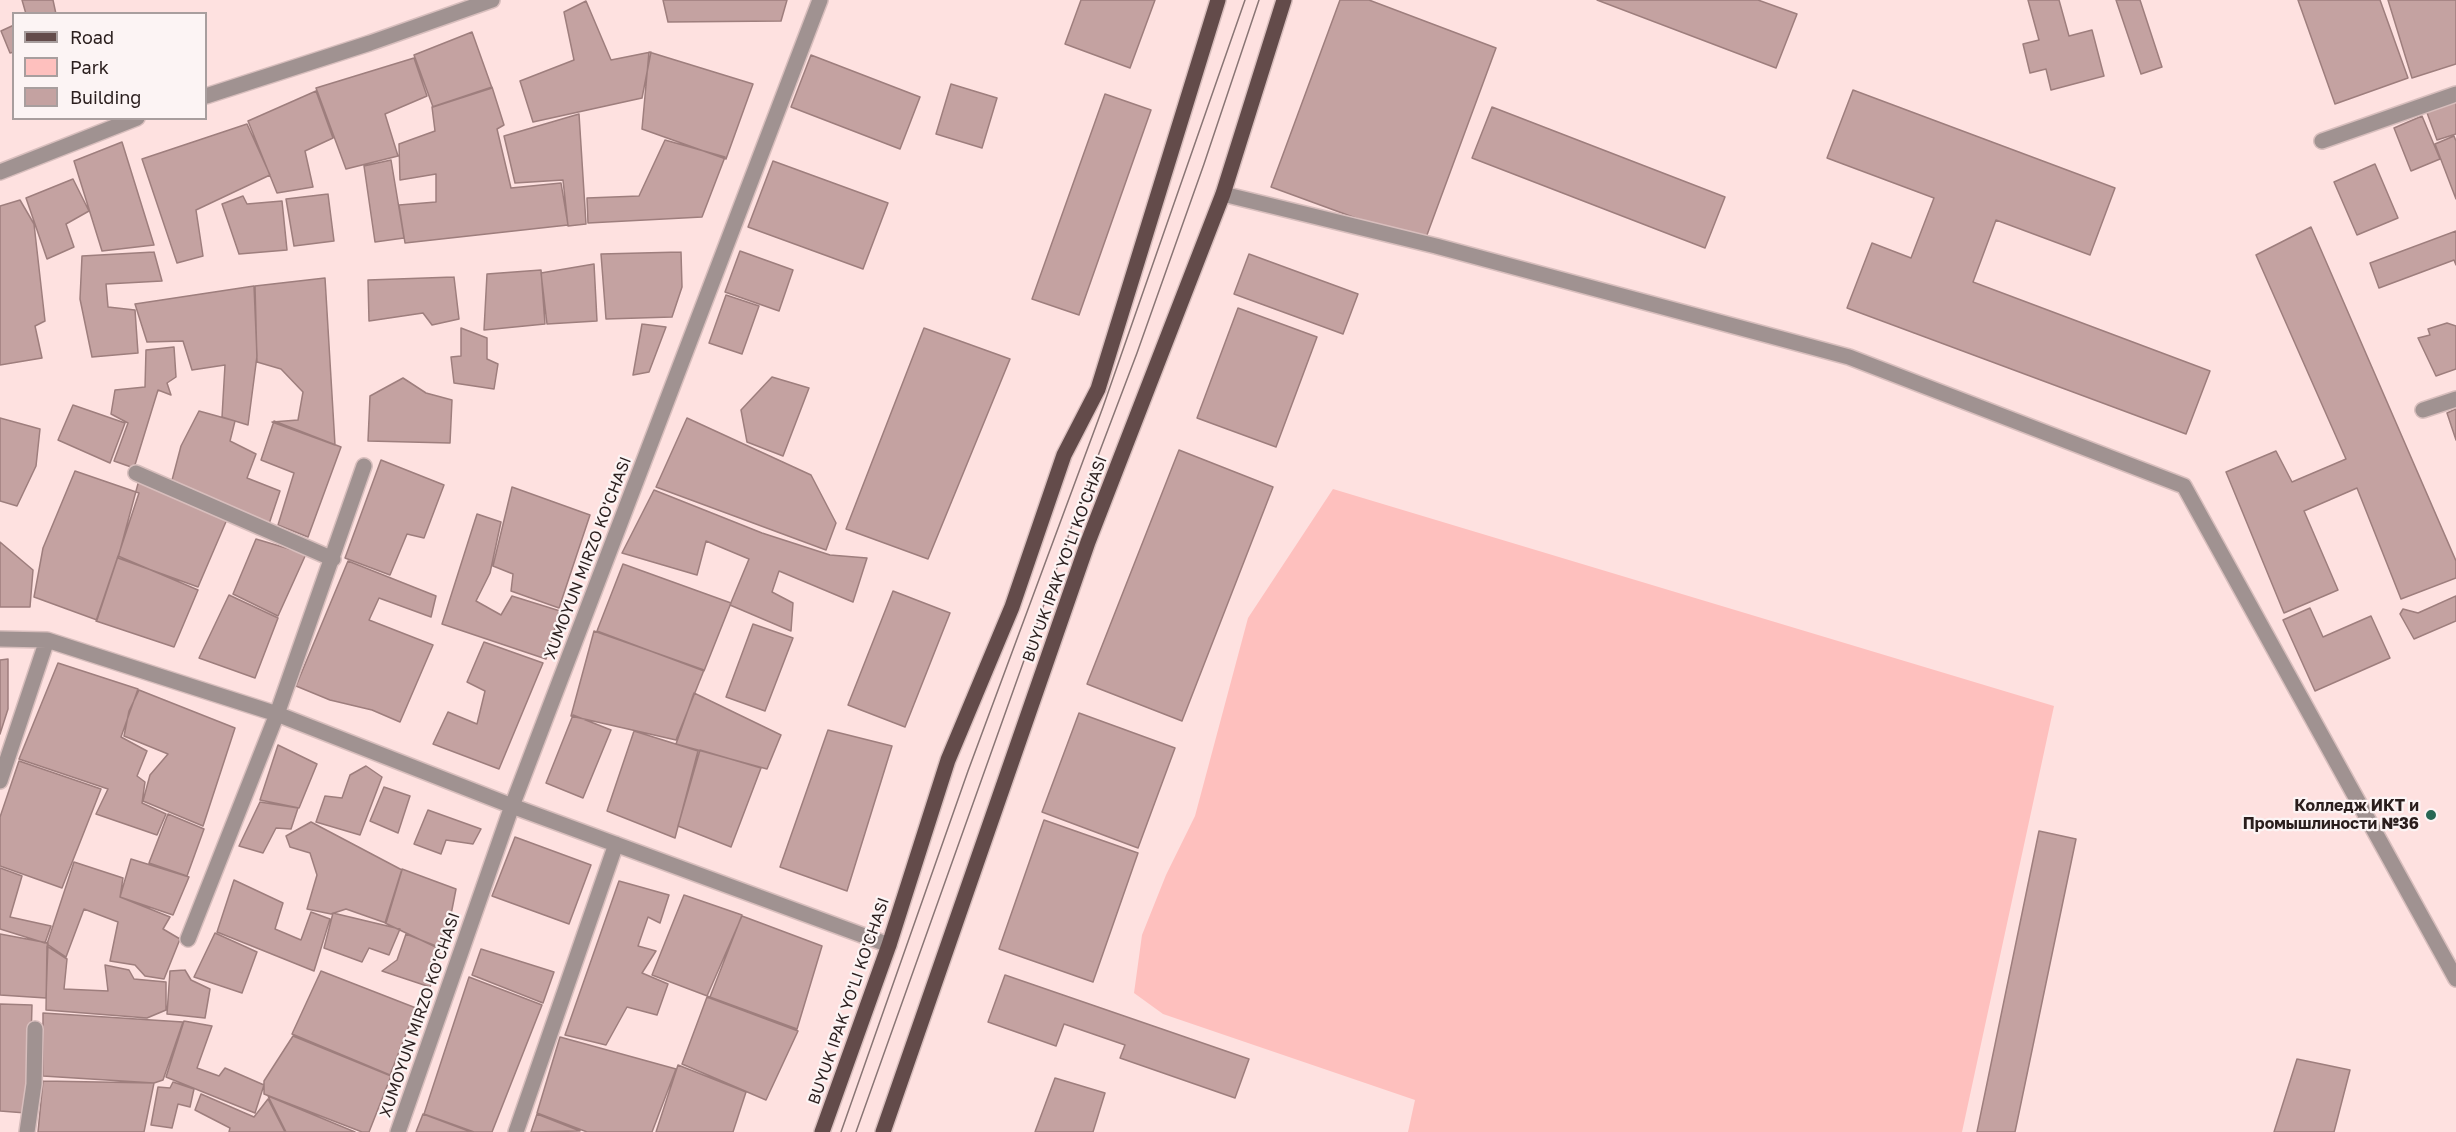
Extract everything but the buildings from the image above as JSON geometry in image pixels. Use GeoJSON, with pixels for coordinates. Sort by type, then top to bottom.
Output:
{"type":"FeatureCollection","features":[{"type":"Feature","properties":{"kind":"main road","name":"BUYUK IPAK YO'LI KO'CHASI"},"geometry":{"type":"LineString","coordinates":[[822,1132],[889,945],[948,760],[1012,607],[1064,455],[1098,389],[1218,0]]}},
{"type":"Feature","properties":{"kind":"main road","name":"BUYUK IPAK YO'LI KO'CHASI"},"geometry":{"type":"LineString","coordinates":[[883,1132],[1088,542],[1223,194],[1284,0]]}},
{"type":"Feature","properties":{"kind":"street"},"geometry":{"type":"LineString","coordinates":[[207,96],[370,43],[492,0]]}},
{"type":"Feature","properties":{"kind":"street","name":"XUMOYUN MIRZO KO'CHASI"},"geometry":{"type":"LineString","coordinates":[[398,1132],[512,806],[820,0]]}},
{"type":"Feature","properties":{"kind":"street"},"geometry":{"type":"LineString","coordinates":[[2322,141],[2456,94]]}},
{"type":"Feature","properties":{"kind":"street"},"geometry":{"type":"LineString","coordinates":[[0,172],[132,120]]}},
{"type":"Feature","properties":{"kind":"street"},"geometry":{"type":"LineString","coordinates":[[1223,194],[1436,246],[1849,357],[2184,486],[2456,979]]}},
{"type":"Feature","properties":{"kind":"street"},"geometry":{"type":"LineString","coordinates":[[2423,410],[2456,399]]}},
{"type":"Feature","properties":{"kind":"street"},"geometry":{"type":"LineString","coordinates":[[188,939],[277,714],[364,466]]}},
{"type":"Feature","properties":{"kind":"street"},"geometry":{"type":"LineString","coordinates":[[136,473],[333,559]]}},
{"type":"Feature","properties":{"kind":"street"},"geometry":{"type":"LineString","coordinates":[[0,639],[47,640],[277,714],[512,806],[889,945]]}},
{"type":"Feature","properties":{"kind":"street"},"geometry":{"type":"LineString","coordinates":[[0,781],[47,640]]}},
{"type":"Feature","properties":{"kind":"street"},"geometry":{"type":"LineString","coordinates":[[516,1132],[616,844]]}},
{"type":"Feature","properties":{"kind":"street"},"geometry":{"type":"LineString","coordinates":[[27,1132],[34,1084],[35,1029]]}},
{"type":"Feature","properties":{"kind":"green space"},"geometry":{"type":"Polygon","coordinates":[[[1333,489],[2054,706],[1962,1132],[1408,1132],[1415,1100],[1163,1014],[1134,993],[1142,935],[1166,875],[1195,816],[1248,618],[1333,489]]]}},
{"type":"Feature","properties":{"kind":"tram line"},"geometry":{"type":"LineString","coordinates":[[841,1132],[968,771],[1103,407],[1245,0]]}},
{"type":"Feature","properties":{"kind":"tram line"},"geometry":{"type":"LineString","coordinates":[[856,1132],[1079,506],[1137,353],[1259,0]]}},
{"type":"Feature","properties":{"kind":"place","name":"Колледж ИКТ и Промышлиности №36"},"geometry":{"type":"Point","coordinates":[2431,815]}}]}
